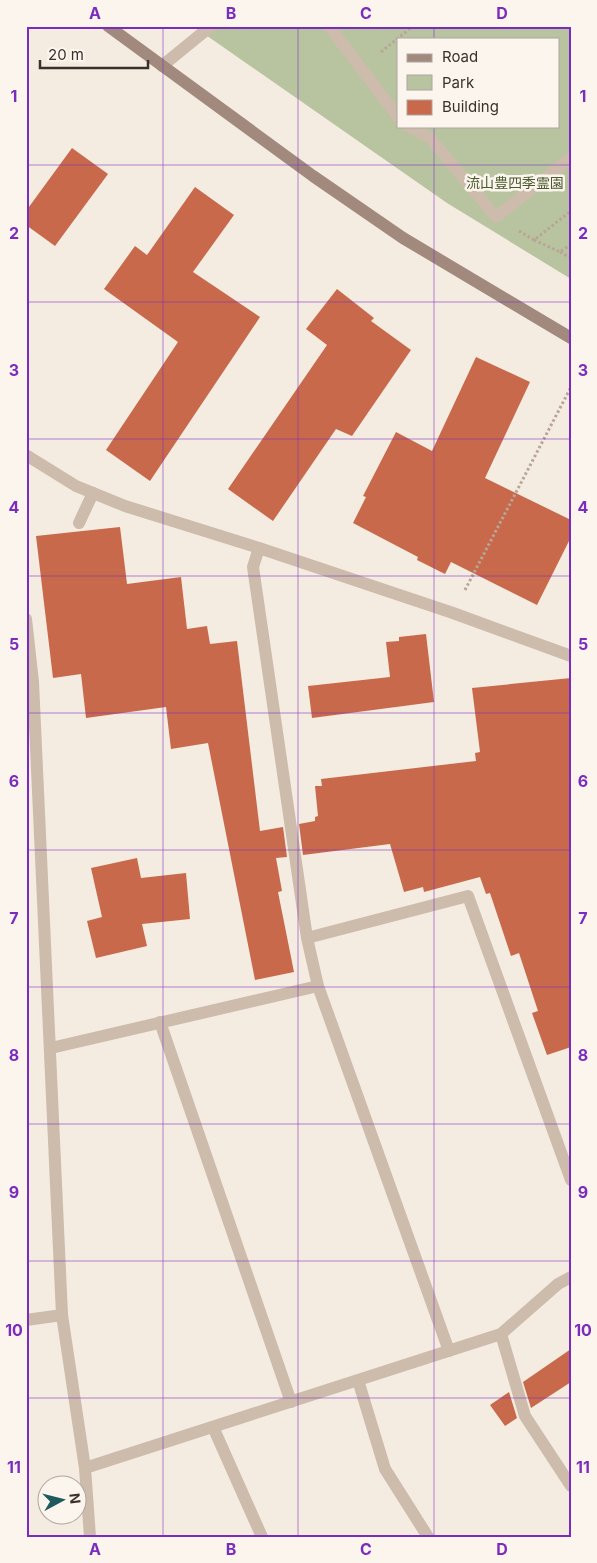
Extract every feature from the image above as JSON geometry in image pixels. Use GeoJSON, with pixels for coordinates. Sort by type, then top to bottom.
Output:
{"type":"FeatureCollection","features":[{"type":"Feature","properties":{"kind":"street"},"geometry":{"type":"LineString","coordinates":[[108,26],[313,176],[403,238],[571,338]]}},
{"type":"Feature","properties":{"kind":"street"},"geometry":{"type":"LineString","coordinates":[[162,66],[212,26]]}},
{"type":"Feature","properties":{"kind":"street"},"geometry":{"type":"LineString","coordinates":[[329,26],[397,116]]}},
{"type":"Feature","properties":{"kind":"street"},"geometry":{"type":"LineString","coordinates":[[412,128],[430,138],[496,217],[571,158]]}},
{"type":"Feature","properties":{"kind":"street"},"geometry":{"type":"LineString","coordinates":[[26,455],[76,486],[125,506],[259,548],[453,613],[571,656]]}},
{"type":"Feature","properties":{"kind":"street"},"geometry":{"type":"LineString","coordinates":[[79,523],[93,492]]}},
{"type":"Feature","properties":{"kind":"street"},"geometry":{"type":"LineString","coordinates":[[259,548],[253,567],[307,938],[318,986],[449,1351]]}},
{"type":"Feature","properties":{"kind":"street"},"geometry":{"type":"LineString","coordinates":[[26,619],[51,1048],[62,1315],[85,1468],[90,1537]]}},
{"type":"Feature","properties":{"kind":"street"},"geometry":{"type":"LineString","coordinates":[[307,938],[468,896],[571,1180]]}},
{"type":"Feature","properties":{"kind":"street"},"geometry":{"type":"LineString","coordinates":[[51,1048],[318,986]]}},
{"type":"Feature","properties":{"kind":"street"},"geometry":{"type":"LineString","coordinates":[[160,1022],[291,1402]]}},
{"type":"Feature","properties":{"kind":"street"},"geometry":{"type":"LineString","coordinates":[[85,1468],[501,1334],[558,1284],[571,1277]]}},
{"type":"Feature","properties":{"kind":"street"},"geometry":{"type":"LineString","coordinates":[[26,1320],[62,1315]]}},
{"type":"Feature","properties":{"kind":"street"},"geometry":{"type":"LineString","coordinates":[[501,1334],[525,1416],[571,1486]]}},
{"type":"Feature","properties":{"kind":"street"},"geometry":{"type":"LineString","coordinates":[[358,1380],[385,1469],[428,1537]]}},
{"type":"Feature","properties":{"kind":"street"},"geometry":{"type":"LineString","coordinates":[[213,1427],[262,1537]]}},
{"type":"Feature","properties":{"kind":"path"},"geometry":{"type":"LineString","coordinates":[[398,38],[413,26]]}},
{"type":"Feature","properties":{"kind":"path"},"geometry":{"type":"LineString","coordinates":[[360,68],[397,39]]}},
{"type":"Feature","properties":{"kind":"path"},"geometry":{"type":"LineString","coordinates":[[534,240],[571,211]]}},
{"type":"Feature","properties":{"kind":"path"},"geometry":{"type":"LineString","coordinates":[[496,217],[534,240],[571,258]]}},
{"type":"Feature","properties":{"kind":"path"},"geometry":{"type":"LineString","coordinates":[[560,252],[571,244]]}},
{"type":"Feature","properties":{"kind":"path"},"geometry":{"type":"LineString","coordinates":[[453,613],[571,387]]}},
{"type":"Feature","properties":{"kind":"green space","name":"流山豊四季霊園"},"geometry":{"type":"Polygon","coordinates":[[[193,26],[571,26],[571,279],[447,203],[193,26]]]}},
{"type":"Feature","properties":{"kind":"building"},"geometry":{"type":"Polygon","coordinates":[[[72,148],[108,174],[55,246],[26,225],[26,211],[72,148]]]}},
{"type":"Feature","properties":{"kind":"building"},"geometry":{"type":"Polygon","coordinates":[[[195,187],[234,215],[193,272],[260,317],[150,481],[106,450],[178,342],[104,289],[135,246],[147,255],[195,187]]]}},
{"type":"Feature","properties":{"kind":"building"},"geometry":{"type":"Polygon","coordinates":[[[337,289],[374,318],[371,321],[411,350],[352,436],[336,429],[273,521],[228,489],[327,345],[306,329],[337,289]]]}},
{"type":"Feature","properties":{"kind":"building"},"geometry":{"type":"Polygon","coordinates":[[[476,357],[530,382],[485,478],[571,520],[571,537],[537,605],[451,562],[445,574],[417,560],[418,557],[353,523],[366,497],[363,496],[396,432],[432,451],[476,357]]]}},
{"type":"Feature","properties":{"kind":"building"},"geometry":{"type":"Polygon","coordinates":[[[120,527],[127,584],[181,577],[187,629],[207,626],[210,644],[237,641],[260,831],[283,827],[287,857],[276,858],[282,891],[278,892],[294,972],[255,980],[208,743],[171,749],[166,707],[86,718],[81,674],[53,678],[36,536],[120,527]]]}},
{"type":"Feature","properties":{"kind":"building"},"geometry":{"type":"Polygon","coordinates":[[[426,634],[434,702],[312,718],[308,686],[390,677],[386,642],[399,641],[399,637],[426,634]]]}},
{"type":"Feature","properties":{"kind":"building"},"geometry":{"type":"Polygon","coordinates":[[[571,678],[571,1047],[547,1055],[532,1013],[538,1011],[519,953],[511,956],[490,893],[486,894],[480,877],[424,892],[423,887],[404,892],[390,844],[303,855],[299,824],[315,821],[315,817],[318,816],[315,786],[322,786],[321,779],[476,761],[475,753],[480,752],[472,688],[571,678]]]}},
{"type":"Feature","properties":{"kind":"building"},"geometry":{"type":"Polygon","coordinates":[[[137,858],[141,878],[186,873],[190,919],[142,924],[147,946],[96,958],[87,921],[102,917],[91,868],[137,858]]]}},
{"type":"Feature","properties":{"kind":"building"},"geometry":{"type":"Polygon","coordinates":[[[571,1349],[571,1382],[531,1408],[523,1382],[571,1349]]]}},
{"type":"Feature","properties":{"kind":"building"},"geometry":{"type":"Polygon","coordinates":[[[509,1392],[517,1418],[505,1426],[490,1405],[509,1392]]]}}]}
